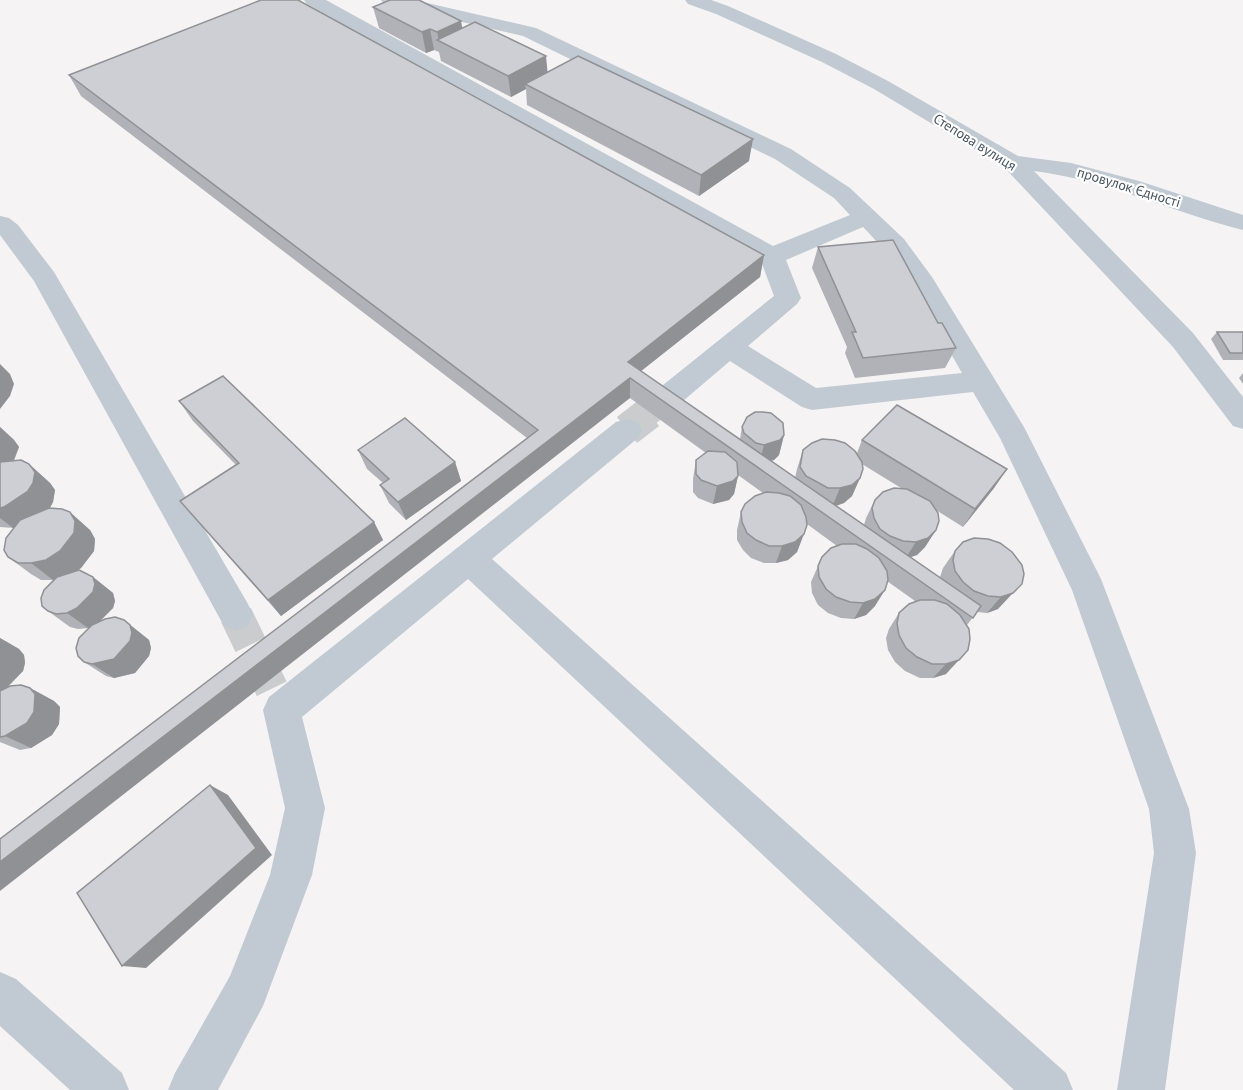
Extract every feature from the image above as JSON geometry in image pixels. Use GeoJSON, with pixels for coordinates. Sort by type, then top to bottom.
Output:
{"type":"FeatureCollection","features":[{"type":"Feature","properties":{"kind":"street"},"geometry":{"type":"LineString","coordinates":[[313,0],[772,256],[788,298],[673,393]]}},
{"type":"Feature","properties":{"kind":"street"},"geometry":{"type":"LineString","coordinates":[[390,0],[504,25],[551,42],[783,154],[834,186],[896,245],[923,284],[1013,435],[1089,590],[1169,809],[1176,853],[1141,1090]]}},
{"type":"Feature","properties":{"kind":"street","name":"Степова вулиця"},"geometry":{"type":"LineString","coordinates":[[694,0],[722,10],[829,58],[881,85],[1012,162],[1183,340],[1243,418]]}},
{"type":"Feature","properties":{"kind":"street","name":"провулок Єдності"},"geometry":{"type":"LineString","coordinates":[[1012,162],[1063,168],[1131,186],[1243,223]]}},
{"type":"Feature","properties":{"kind":"street"},"geometry":{"type":"LineString","coordinates":[[772,256],[866,216]]}},
{"type":"Feature","properties":{"kind":"street"},"geometry":{"type":"LineString","coordinates":[[0,223],[9,230],[45,278],[236,615]]}},
{"type":"Feature","properties":{"kind":"street"},"geometry":{"type":"LineString","coordinates":[[729,347],[812,399],[980,381]]}},
{"type":"Feature","properties":{"kind":"street"},"geometry":{"type":"LineString","coordinates":[[192,1090],[247,990],[291,875],[305,807],[282,710],[470,560],[627,430]]}},
{"type":"Feature","properties":{"kind":"street"},"geometry":{"type":"LineString","coordinates":[[470,560],[1049,1090]]}},
{"type":"Feature","properties":{"kind":"street"},"geometry":{"type":"LineString","coordinates":[[0,995],[105,1090]]}},
{"type":"Feature","properties":{"kind":"building"},"geometry":{"type":"Polygon","coordinates":[[[261,0],[298,0],[764,255],[628,362],[981,606],[973,618],[630,378],[0,862],[0,839],[538,430],[69,75],[261,0]]]}},
{"type":"Feature","properties":{"kind":"building"},"geometry":{"type":"Polygon","coordinates":[[[390,0],[419,0],[461,21],[437,32],[430,29],[422,32],[373,7],[390,0]]]}},
{"type":"Feature","properties":{"kind":"building"},"geometry":{"type":"Polygon","coordinates":[[[475,22],[546,56],[508,76],[437,40],[475,22]]]}},
{"type":"Feature","properties":{"kind":"building"},"geometry":{"type":"Polygon","coordinates":[[[578,56],[753,139],[701,175],[525,84],[578,56]]]}},
{"type":"Feature","properties":{"kind":"building"},"geometry":{"type":"Polygon","coordinates":[[[893,240],[938,323],[942,323],[956,348],[863,358],[852,332],[856,332],[818,247],[893,240]]]}},
{"type":"Feature","properties":{"kind":"building"},"geometry":{"type":"Polygon","coordinates":[[[1217,332],[1243,332],[1243,353],[1230,353],[1217,332]]]}},
{"type":"Feature","properties":{"kind":"building"},"geometry":{"type":"Polygon","coordinates":[[[223,376],[374,522],[268,600],[180,501],[239,463],[179,401],[223,376]]]}},
{"type":"Feature","properties":{"kind":"building"},"geometry":{"type":"Polygon","coordinates":[[[897,405],[1007,469],[975,509],[862,440],[897,405]]]}},
{"type":"Feature","properties":{"kind":"building"},"geometry":{"type":"Polygon","coordinates":[[[755,412],[771,413],[783,423],[784,435],[780,440],[764,445],[756,443],[744,433],[742,427],[747,417],[755,412]]]}},
{"type":"Feature","properties":{"kind":"building"},"geometry":{"type":"Polygon","coordinates":[[[405,418],[455,462],[398,502],[380,485],[389,479],[358,450],[405,418]]]}},
{"type":"Feature","properties":{"kind":"building"},"geometry":{"type":"Polygon","coordinates":[[[822,439],[845,443],[855,451],[862,462],[863,469],[860,478],[852,485],[828,488],[806,476],[800,467],[803,450],[822,439]]]}},
{"type":"Feature","properties":{"kind":"building"},"geometry":{"type":"Polygon","coordinates":[[[708,451],[725,452],[737,462],[738,476],[733,481],[717,486],[701,480],[696,474],[696,460],[708,451]]]}},
{"type":"Feature","properties":{"kind":"building"},"geometry":{"type":"Polygon","coordinates":[[[21,460],[29,464],[35,472],[33,483],[28,491],[0,508],[0,462],[21,460]]]}},
{"type":"Feature","properties":{"kind":"building"},"geometry":{"type":"Polygon","coordinates":[[[894,488],[907,489],[930,501],[938,513],[939,521],[936,530],[928,538],[916,542],[903,541],[880,529],[872,508],[875,500],[883,492],[894,488]]]}},
{"type":"Feature","properties":{"kind":"building"},"geometry":{"type":"Polygon","coordinates":[[[766,492],[790,496],[801,505],[807,525],[804,534],[795,542],[782,546],[769,546],[747,533],[741,512],[745,504],[755,496],[766,492]]]}},
{"type":"Feature","properties":{"kind":"building"},"geometry":{"type":"Polygon","coordinates":[[[49,508],[70,512],[75,521],[74,533],[60,551],[46,560],[31,563],[18,563],[8,557],[4,550],[6,538],[20,520],[49,508]]]}},
{"type":"Feature","properties":{"kind":"building"},"geometry":{"type":"Polygon","coordinates":[[[974,538],[1000,543],[1012,552],[1022,565],[1024,574],[1022,584],[1013,593],[1001,597],[988,596],[974,591],[955,571],[953,560],[955,551],[963,542],[974,538]]]}},
{"type":"Feature","properties":{"kind":"building"},"geometry":{"type":"Polygon","coordinates":[[[842,544],[856,544],[867,549],[879,558],[887,571],[888,580],[885,590],[875,599],[863,603],[850,602],[836,597],[826,589],[819,577],[818,566],[822,557],[831,548],[842,544]]]}},
{"type":"Feature","properties":{"kind":"building"},"geometry":{"type":"Polygon","coordinates":[[[79,570],[93,577],[95,584],[93,592],[77,608],[67,613],[56,614],[42,606],[41,598],[44,590],[57,577],[79,570]]]}},
{"type":"Feature","properties":{"kind":"building"},"geometry":{"type":"Polygon","coordinates":[[[920,600],[935,600],[947,604],[960,615],[969,629],[970,639],[968,650],[959,660],[946,664],[932,664],[917,657],[906,648],[899,635],[897,623],[899,613],[909,604],[920,600]]]}},
{"type":"Feature","properties":{"kind":"building"},"geometry":{"type":"Polygon","coordinates":[[[115,617],[130,625],[132,633],[130,641],[114,659],[92,664],[84,662],[78,656],[76,648],[79,638],[92,625],[115,617]]]}},
{"type":"Feature","properties":{"kind":"building"},"geometry":{"type":"Polygon","coordinates":[[[21,685],[30,688],[35,694],[34,712],[27,723],[0,737],[0,691],[10,686],[21,685]]]}},
{"type":"Feature","properties":{"kind":"building"},"geometry":{"type":"Polygon","coordinates":[[[210,785],[256,848],[122,966],[77,893],[210,785]]]}},
{"type":"Feature","properties":{"kind":"tunnel"},"geometry":{"type":"LineString","coordinates":[[647,414],[673,393]]}},
{"type":"Feature","properties":{"kind":"tunnel"},"geometry":{"type":"LineString","coordinates":[[627,430],[649,413]]}},
{"type":"Feature","properties":{"kind":"tunnel"},"geometry":{"type":"LineString","coordinates":[[236,615],[282,710]]}}]}
